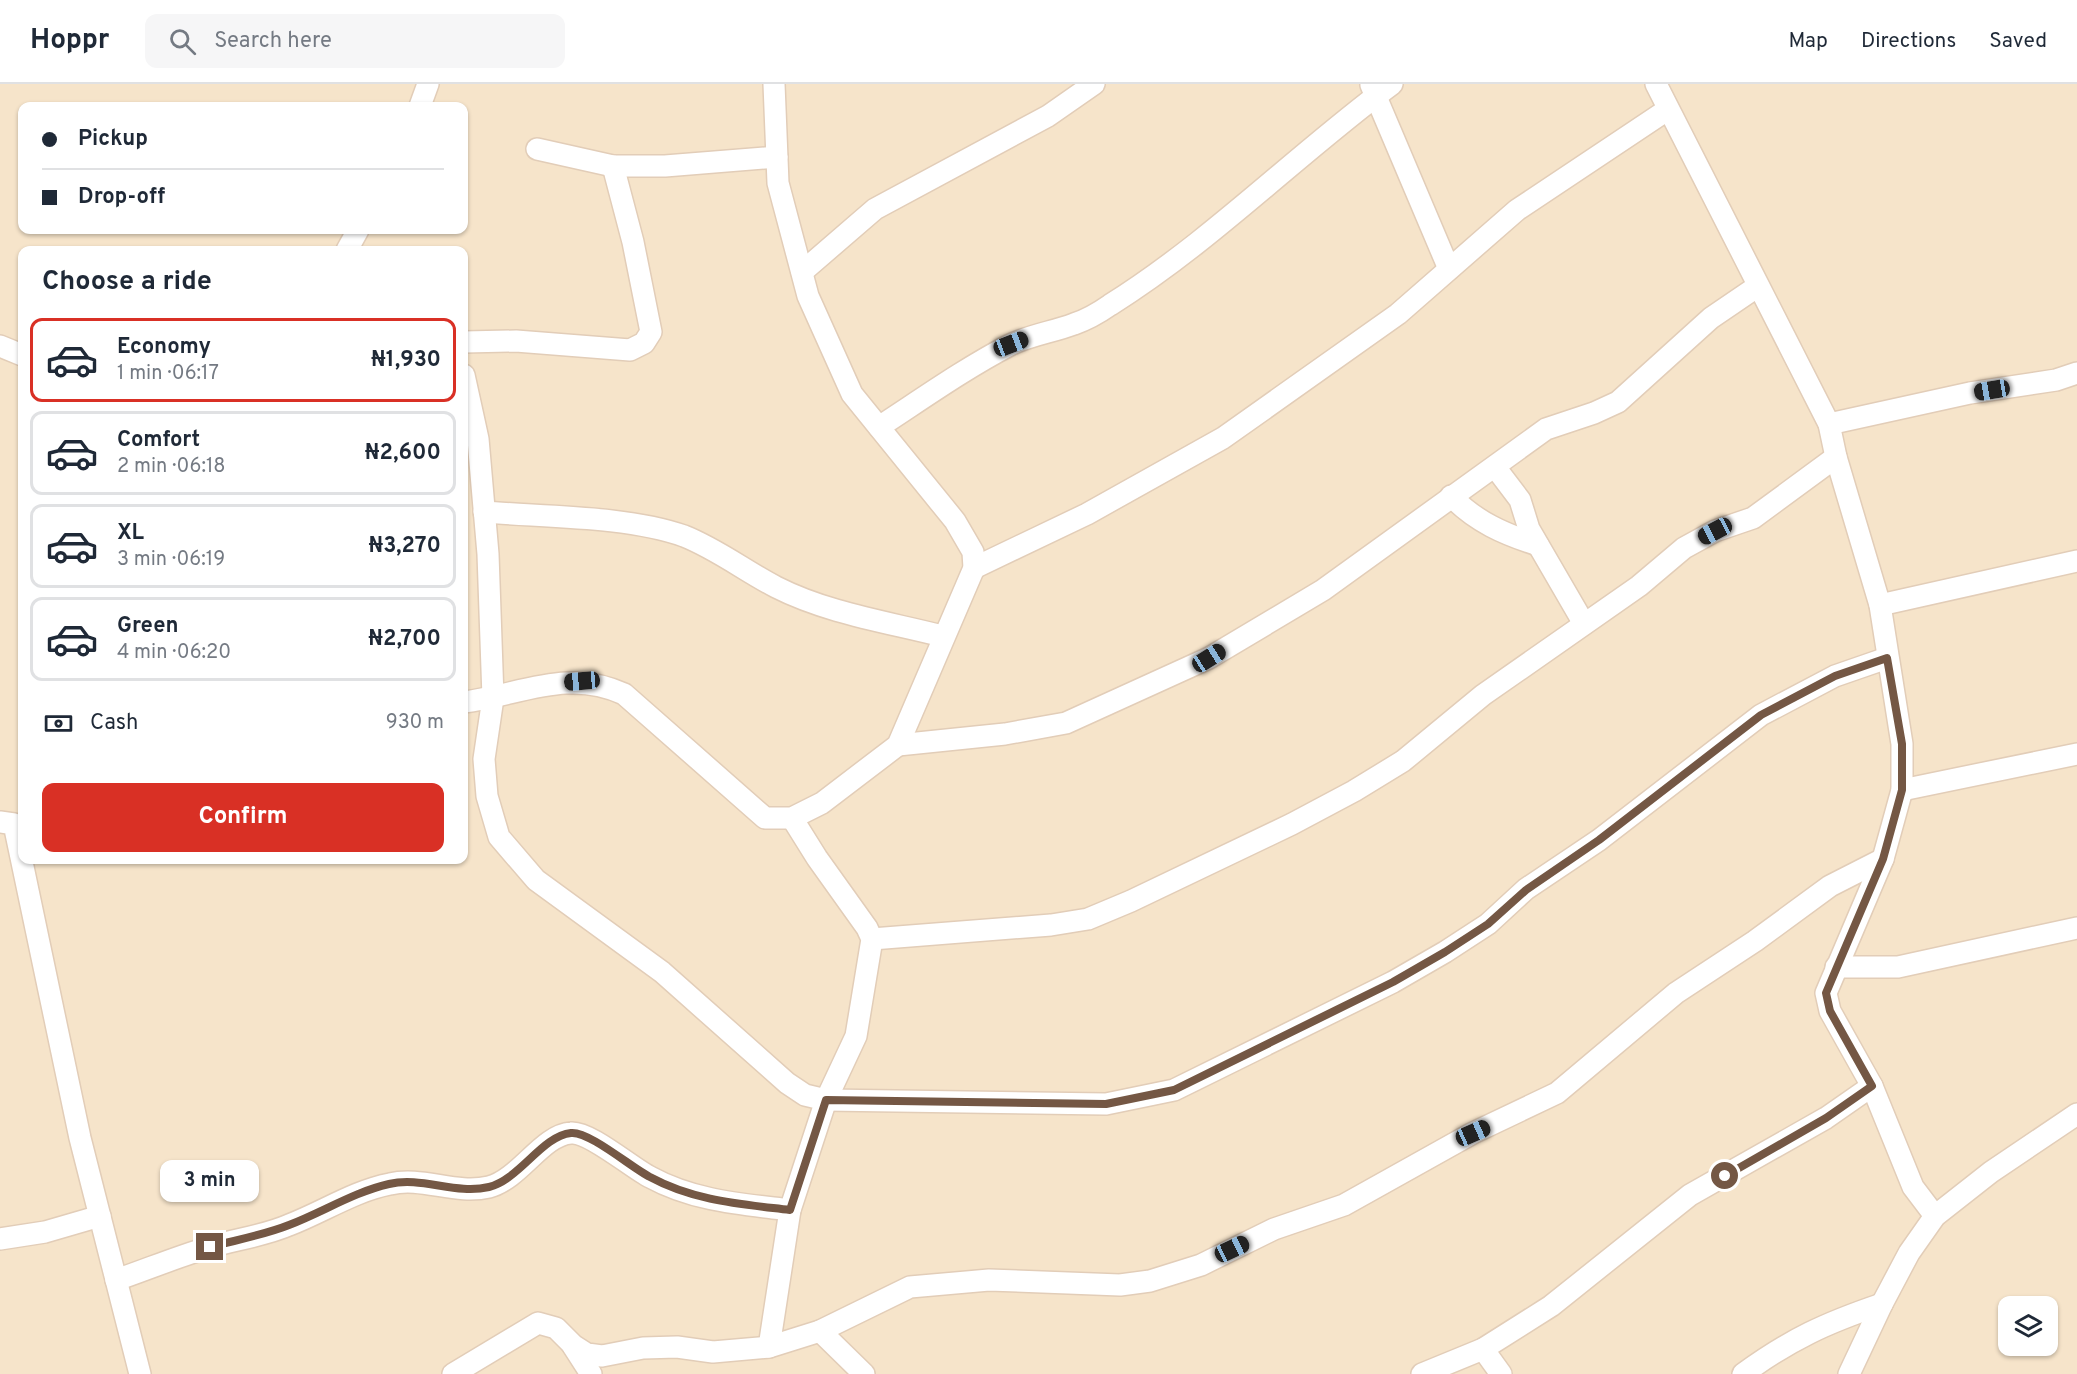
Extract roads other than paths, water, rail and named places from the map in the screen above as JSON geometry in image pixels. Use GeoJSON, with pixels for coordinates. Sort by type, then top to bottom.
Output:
{"type":"FeatureCollection","features":[{"type":"Feature","properties":{"kind":"street"},"geometry":{"type":"LineString","coordinates":[[421,102],[428,84]]}},
{"type":"Feature","properties":{"kind":"street"},"geometry":{"type":"LineString","coordinates":[[468,701],[494,698],[545,684],[582,681],[607,686],[624,694],[765,818],[792,818],[822,803],[898,745],[942,636],[974,568],[973,552],[955,521],[852,394],[808,296],[778,183],[774,84]]}},
{"type":"Feature","properties":{"kind":"street"},"geometry":{"type":"LineString","coordinates":[[802,272],[875,210],[1048,116],[1094,84]]}},
{"type":"Feature","properties":{"kind":"street"},"geometry":{"type":"LineString","coordinates":[[1656,84],[1667,110],[1829,424],[1836,456],[1880,605],[1902,744],[1902,790],[1883,859],[1826,993],[1830,1011],[1872,1086],[1914,1187],[1935,1216]]}},
{"type":"Feature","properties":{"kind":"street"},"geometry":{"type":"LineString","coordinates":[[879,427],[1011,344],[1076,324],[1110,305],[1230,218],[1380,88],[1449,269]]}},
{"type":"Feature","properties":{"kind":"street"},"geometry":{"type":"LineString","coordinates":[[974,568],[1087,514],[1223,438],[1398,314],[1517,210],[1667,110]]}},
{"type":"Feature","properties":{"kind":"street"},"geometry":{"type":"LineString","coordinates":[[537,149],[613,166],[665,166],[777,157]]}},
{"type":"Feature","properties":{"kind":"street"},"geometry":{"type":"LineString","coordinates":[[468,342],[516,340],[630,350],[644,343],[651,332],[633,243],[613,166]]}},
{"type":"Feature","properties":{"kind":"street"},"geometry":{"type":"LineString","coordinates":[[898,745],[1005,734],[1066,723],[1209,658],[1323,590],[1546,429],[1594,413],[1618,402],[1711,318],[1758,286]]}},
{"type":"Feature","properties":{"kind":"street"},"geometry":{"type":"LineString","coordinates":[[0,346],[18,353]]}},
{"type":"Feature","properties":{"kind":"street"},"geometry":{"type":"LineString","coordinates":[[1829,424],[1970,393],[2056,380],[2077,373]]}},
{"type":"Feature","properties":{"kind":"street"},"geometry":{"type":"LineString","coordinates":[[468,393],[478,439],[494,698],[484,759],[487,796],[499,837],[536,880],[662,972],[787,1083],[805,1095],[826,1100],[1106,1104],[1174,1090],[1393,982],[1445,952],[1488,924],[1526,890],[1599,840],[1761,715],[1835,676],[1887,658]]}},
{"type":"Feature","properties":{"kind":"street"},"geometry":{"type":"LineString","coordinates":[[872,939],[1051,925],[1088,919],[1131,901],[1354,791],[1403,761],[1483,695],[1584,622],[1639,586],[1684,548],[1715,531],[1753,518],[1836,456]]}},
{"type":"Feature","properties":{"kind":"street"},"geometry":{"type":"LineString","coordinates":[[1495,467],[1520,500],[1529,529],[1584,622]]}},
{"type":"Feature","properties":{"kind":"street"},"geometry":{"type":"LineString","coordinates":[[1451,496],[1466,511],[1500,533],[1538,545]]}},
{"type":"Feature","properties":{"kind":"street"},"geometry":{"type":"LineString","coordinates":[[484,512],[641,524],[684,536],[731,559],[777,587],[825,607],[942,636]]}},
{"type":"Feature","properties":{"kind":"street"},"geometry":{"type":"LineString","coordinates":[[1880,605],[2077,561]]}},
{"type":"Feature","properties":{"kind":"street"},"geometry":{"type":"LineString","coordinates":[[1902,790],[2077,754]]}},
{"type":"Feature","properties":{"kind":"street"},"geometry":{"type":"LineString","coordinates":[[769,1347],[790,1210],[826,1100],[855,1036],[872,939],[867,928],[817,858],[792,818]]}},
{"type":"Feature","properties":{"kind":"street"},"geometry":{"type":"LineString","coordinates":[[12,821],[18,849]]}},
{"type":"Feature","properties":{"kind":"street"},"geometry":{"type":"LineString","coordinates":[[453,1374],[538,1323],[556,1328],[573,1345],[587,1354],[602,1356],[643,1348],[713,1352],[769,1347],[820,1331],[910,1287],[989,1280],[1091,1285],[1150,1281],[1201,1265],[1274,1229],[1344,1205],[1473,1133],[1557,1094],[1676,993],[1755,941],[1830,886],[1883,859]]}},
{"type":"Feature","properties":{"kind":"street"},"geometry":{"type":"LineString","coordinates":[[21,864],[77,1126],[140,1374]]}},
{"type":"Feature","properties":{"kind":"street"},"geometry":{"type":"LineString","coordinates":[[1836,967],[1898,967],[2077,928]]}},
{"type":"Feature","properties":{"kind":"street"},"geometry":{"type":"LineString","coordinates":[[1422,1374],[1483,1349],[1551,1306],[1690,1195],[1826,1118],[1872,1086]]}},
{"type":"Feature","properties":{"kind":"street"},"geometry":{"type":"LineString","coordinates":[[1849,1374],[1909,1253],[1935,1216],[1991,1172],[2077,1114]]}},
{"type":"Feature","properties":{"kind":"street"},"geometry":{"type":"LineString","coordinates":[[116,1280],[210,1247],[289,1226],[354,1196],[388,1184],[406,1181],[459,1189],[489,1186],[514,1174],[554,1139],[572,1132],[587,1138],[650,1177],[685,1194],[711,1201],[790,1210]]}},
{"type":"Feature","properties":{"kind":"street"},"geometry":{"type":"LineString","coordinates":[[0,1239],[45,1232],[100,1216]]}},
{"type":"Feature","properties":{"kind":"street"},"geometry":{"type":"LineString","coordinates":[[1743,1374],[1776,1350],[1828,1322],[1882,1304]]}},
{"type":"Feature","properties":{"kind":"street"},"geometry":{"type":"LineString","coordinates":[[820,1331],[864,1374]]}},
{"type":"Feature","properties":{"kind":"street"},"geometry":{"type":"LineString","coordinates":[[573,1345],[591,1374]]}},
{"type":"Feature","properties":{"kind":"street"},"geometry":{"type":"LineString","coordinates":[[1483,1349],[1501,1374]]}}]}
